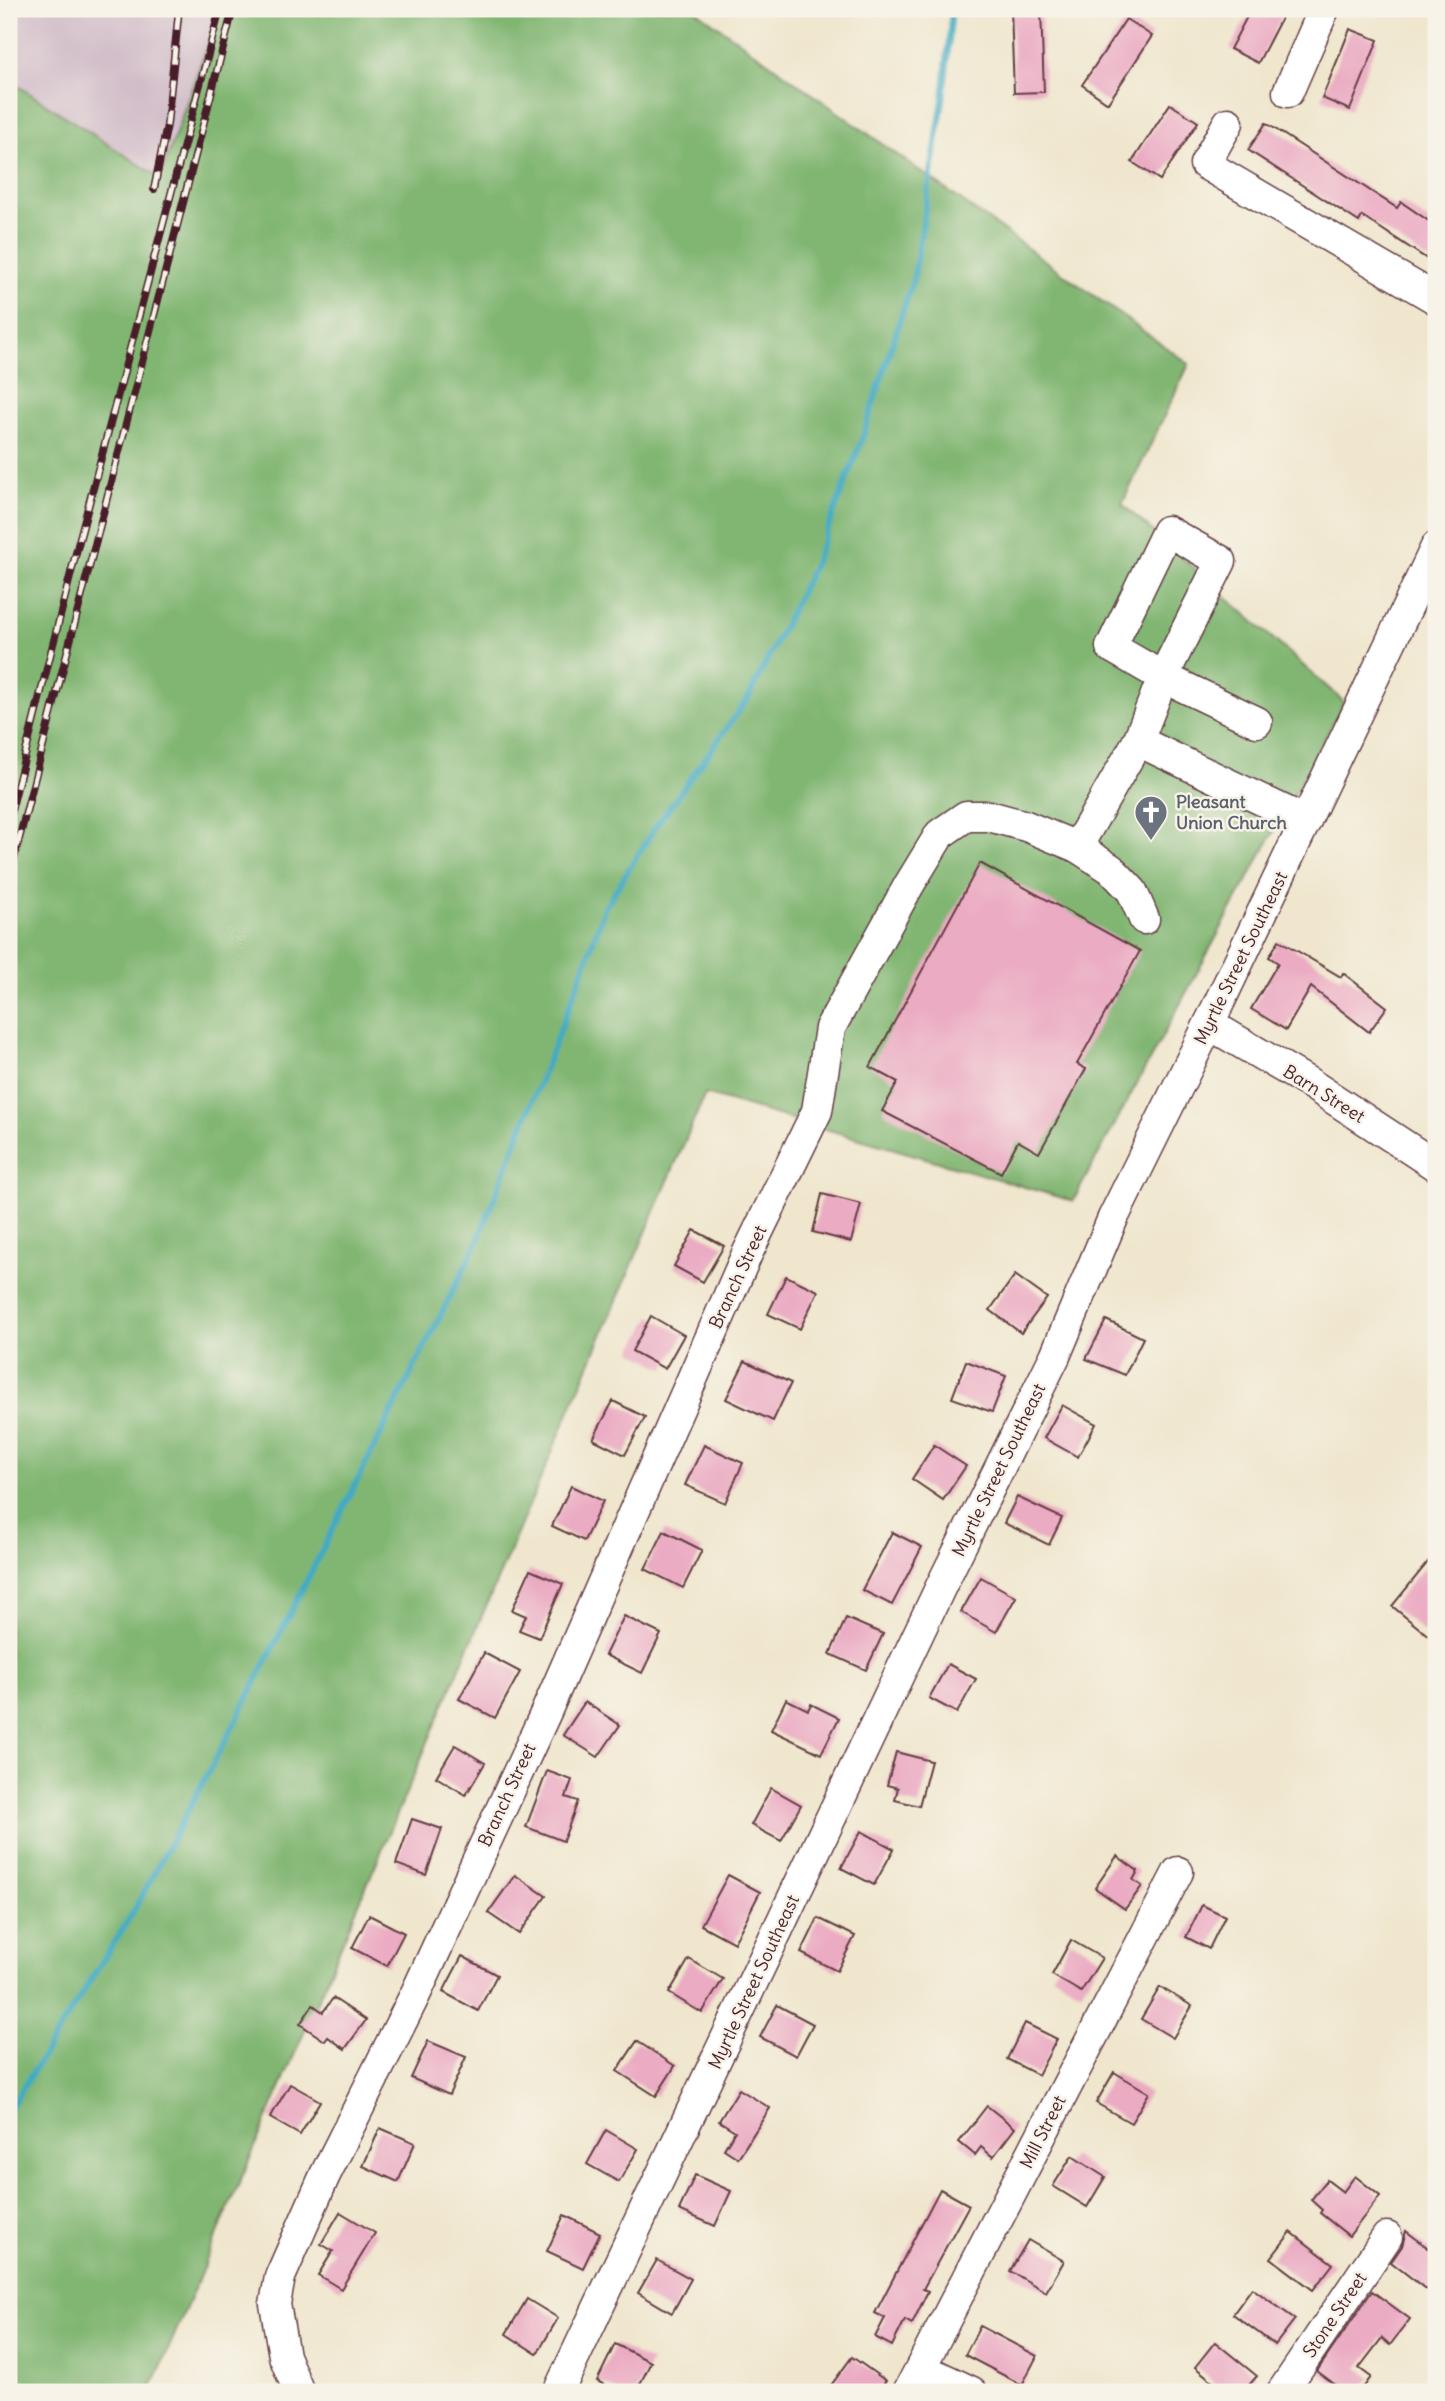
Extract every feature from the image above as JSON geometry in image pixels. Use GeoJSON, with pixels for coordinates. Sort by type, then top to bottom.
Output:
{"type":"FeatureCollection","features":[{"type":"Feature","properties":{"kind":"street"},"geometry":{"type":"LineString","coordinates":[[1288,92],[1324,9]]}},
{"type":"Feature","properties":{"kind":"street"},"geometry":{"type":"LineString","coordinates":[[1228,123],[1205,164],[1436,299]]}},
{"type":"Feature","properties":{"kind":"street"},"geometry":{"type":"LineString","coordinates":[[1077,847],[1138,741],[1163,677],[1221,561],[1167,531],[1111,647],[1163,677],[1257,722]]}},
{"type":"Feature","properties":{"kind":"street","name":"Myrtle Street Southeast"},"geometry":{"type":"LineString","coordinates":[[558,2392],[942,1584],[1055,1356],[1113,1218],[1209,1024],[1436,547]]}},
{"type":"Feature","properties":{"kind":"street"},"geometry":{"type":"LineString","coordinates":[[1138,741],[1306,821]]}},
{"type":"Feature","properties":{"kind":"street","name":"Branch Street"},"geometry":{"type":"LineString","coordinates":[[299,2392],[284,2356],[275,2304],[280,2277],[325,2175],[416,1993],[512,1785],[685,1391],[817,1111],[830,1028],[940,834],[967,816],[989,816],[1026,826],[1077,847],[1111,869],[1132,891],[1144,919]]}},
{"type":"Feature","properties":{"kind":"street","name":"Barn Street"},"geometry":{"type":"LineString","coordinates":[[1209,1024],[1311,1084],[1436,1167]]}},
{"type":"Feature","properties":{"kind":"street","name":"Mill Street"},"geometry":{"type":"LineString","coordinates":[[915,2380],[1178,1872]]}},
{"type":"Feature","properties":{"kind":"street","name":"Stone Street"},"geometry":{"type":"LineString","coordinates":[[1282,2392],[1387,2236]]}},
{"type":"Feature","properties":{"kind":"street"},"geometry":{"type":"LineString","coordinates":[[915,2380],[972,2392]]}},
{"type":"Feature","properties":{"kind":"shaded area"},"geometry":{"type":"Polygon","coordinates":[[[9,9],[220,9],[160,178],[9,80],[9,9]]]}},
{"type":"Feature","properties":{"kind":"green space"},"geometry":{"type":"Polygon","coordinates":[[[220,9],[694,9],[1189,364],[1122,504],[1344,702],[1073,1201],[705,1094],[150,2392],[9,2392],[9,80],[160,178],[220,9]]]}},
{"type":"Feature","properties":{"kind":"building"},"geometry":{"type":"Polygon","coordinates":[[[1011,9],[1041,9],[1044,92],[1014,93],[1011,9]]]}},
{"type":"Feature","properties":{"kind":"building"},"geometry":{"type":"Polygon","coordinates":[[[1251,9],[1286,9],[1258,63],[1230,49],[1251,9]]]}},
{"type":"Feature","properties":{"kind":"building"},"geometry":{"type":"Polygon","coordinates":[[[1126,19],[1152,36],[1108,103],[1082,85],[1126,19]]]}},
{"type":"Feature","properties":{"kind":"building"},"geometry":{"type":"Polygon","coordinates":[[[1350,29],[1378,40],[1350,110],[1322,98],[1350,29]]]}},
{"type":"Feature","properties":{"kind":"building"},"geometry":{"type":"Polygon","coordinates":[[[1170,104],[1198,122],[1160,180],[1132,162],[1170,104]]]}},
{"type":"Feature","properties":{"kind":"building"},"geometry":{"type":"Polygon","coordinates":[[[1266,123],[1397,208],[1401,202],[1436,226],[1436,265],[1362,216],[1359,222],[1248,150],[1266,123]]]}},
{"type":"Feature","properties":{"kind":"building"},"geometry":{"type":"Polygon","coordinates":[[[980,863],[1140,951],[1077,1064],[1086,1069],[1039,1153],[1018,1141],[1001,1173],[882,1111],[898,1082],[870,1067],[980,863]]]}},
{"type":"Feature","properties":{"kind":"building"},"geometry":{"type":"Polygon","coordinates":[[[1279,940],[1341,977],[1343,973],[1387,1007],[1369,1032],[1311,987],[1286,1030],[1251,1009],[1278,963],[1269,957],[1279,940]]]}},
{"type":"Feature","properties":{"kind":"building"},"geometry":{"type":"Polygon","coordinates":[[[822,1194],[861,1204],[851,1242],[813,1232],[822,1194]]]}},
{"type":"Feature","properties":{"kind":"building"},"geometry":{"type":"Polygon","coordinates":[[[694,1230],[724,1246],[703,1282],[674,1266],[694,1230]]]}},
{"type":"Feature","properties":{"kind":"building"},"geometry":{"type":"Polygon","coordinates":[[[1015,1275],[1047,1298],[1021,1333],[990,1310],[1015,1275]]]}},
{"type":"Feature","properties":{"kind":"building"},"geometry":{"type":"Polygon","coordinates":[[[786,1276],[818,1291],[800,1329],[768,1314],[786,1276]]]}},
{"type":"Feature","properties":{"kind":"building"},"geometry":{"type":"Polygon","coordinates":[[[651,1316],[684,1335],[665,1369],[632,1351],[651,1316]]]}},
{"type":"Feature","properties":{"kind":"building"},"geometry":{"type":"Polygon","coordinates":[[[1106,1320],[1143,1338],[1125,1375],[1086,1359],[1106,1320]]]}},
{"type":"Feature","properties":{"kind":"building"},"geometry":{"type":"Polygon","coordinates":[[[745,1361],[791,1383],[773,1421],[726,1399],[745,1361]]]}},
{"type":"Feature","properties":{"kind":"building"},"geometry":{"type":"Polygon","coordinates":[[[966,1361],[1006,1376],[992,1412],[952,1398],[966,1361]]]}},
{"type":"Feature","properties":{"kind":"building"},"geometry":{"type":"Polygon","coordinates":[[[613,1401],[645,1417],[625,1455],[593,1439],[613,1401]]]}},
{"type":"Feature","properties":{"kind":"building"},"geometry":{"type":"Polygon","coordinates":[[[1062,1405],[1096,1424],[1078,1457],[1044,1438],[1062,1405]]]}},
{"type":"Feature","properties":{"kind":"building"},"geometry":{"type":"Polygon","coordinates":[[[704,1445],[743,1463],[725,1503],[685,1485],[704,1445]]]}},
{"type":"Feature","properties":{"kind":"building"},"geometry":{"type":"Polygon","coordinates":[[[934,1445],[966,1466],[943,1500],[912,1479],[934,1445]]]}},
{"type":"Feature","properties":{"kind":"building"},"geometry":{"type":"Polygon","coordinates":[[[571,1486],[603,1501],[584,1541],[552,1526],[571,1486]]]}},
{"type":"Feature","properties":{"kind":"building"},"geometry":{"type":"Polygon","coordinates":[[[1017,1497],[1062,1518],[1049,1545],[1004,1523],[1017,1497]]]}},
{"type":"Feature","properties":{"kind":"building"},"geometry":{"type":"Polygon","coordinates":[[[664,1531],[702,1550],[683,1588],[645,1569],[664,1531]]]}},
{"type":"Feature","properties":{"kind":"building"},"geometry":{"type":"Polygon","coordinates":[[[892,1532],[922,1547],[892,1605],[862,1590],[892,1532]]]}},
{"type":"Feature","properties":{"kind":"building"},"geometry":{"type":"Polygon","coordinates":[[[1436,1552],[1436,1642],[1392,1606],[1436,1552]]]}},
{"type":"Feature","properties":{"kind":"building"},"geometry":{"type":"Polygon","coordinates":[[[530,1570],[563,1584],[539,1638],[519,1630],[526,1616],[512,1610],[530,1570]]]}},
{"type":"Feature","properties":{"kind":"building"},"geometry":{"type":"Polygon","coordinates":[[[981,1577],[1016,1597],[996,1632],[961,1612],[981,1577]]]}},
{"type":"Feature","properties":{"kind":"building"},"geometry":{"type":"Polygon","coordinates":[[[624,1616],[661,1634],[642,1673],[605,1655],[624,1616]]]}},
{"type":"Feature","properties":{"kind":"building"},"geometry":{"type":"Polygon","coordinates":[[[846,1618],[883,1634],[866,1670],[830,1654],[846,1618]]]}},
{"type":"Feature","properties":{"kind":"building"},"geometry":{"type":"Polygon","coordinates":[[[484,1653],[520,1672],[495,1718],[459,1699],[484,1653]]]}},
{"type":"Feature","properties":{"kind":"building"},"geometry":{"type":"Polygon","coordinates":[[[948,1664],[976,1679],[957,1713],[929,1698],[948,1664]]]}},
{"type":"Feature","properties":{"kind":"building"},"geometry":{"type":"Polygon","coordinates":[[[786,1699],[808,1710],[811,1704],[839,1718],[821,1754],[771,1730],[786,1699]]]}},
{"type":"Feature","properties":{"kind":"building"},"geometry":{"type":"Polygon","coordinates":[[[585,1702],[620,1725],[598,1757],[563,1735],[585,1702]]]}},
{"type":"Feature","properties":{"kind":"building"},"geometry":{"type":"Polygon","coordinates":[[[455,1745],[485,1763],[466,1795],[436,1777],[455,1745]]]}},
{"type":"Feature","properties":{"kind":"building"},"geometry":{"type":"Polygon","coordinates":[[[896,1752],[931,1761],[919,1806],[895,1800],[898,1788],[887,1785],[896,1752]]]}},
{"type":"Feature","properties":{"kind":"building"},"geometry":{"type":"Polygon","coordinates":[[[547,1771],[572,1780],[566,1797],[578,1801],[563,1841],[526,1827],[547,1771]]]}},
{"type":"Feature","properties":{"kind":"building"},"geometry":{"type":"Polygon","coordinates":[[[771,1788],[801,1805],[781,1841],[751,1825],[771,1788]]]}},
{"type":"Feature","properties":{"kind":"building"},"geometry":{"type":"Polygon","coordinates":[[[412,1819],[442,1829],[426,1875],[396,1864],[412,1819]]]}},
{"type":"Feature","properties":{"kind":"building"},"geometry":{"type":"Polygon","coordinates":[[[861,1831],[894,1849],[874,1885],[841,1868],[861,1831]]]}},
{"type":"Feature","properties":{"kind":"building"},"geometry":{"type":"Polygon","coordinates":[[[1117,1856],[1138,1871],[1133,1880],[1142,1886],[1125,1909],[1095,1888],[1117,1856]]]}},
{"type":"Feature","properties":{"kind":"building"},"geometry":{"type":"Polygon","coordinates":[[[515,1875],[546,1896],[519,1934],[488,1913],[515,1875]]]}},
{"type":"Feature","properties":{"kind":"building"},"geometry":{"type":"Polygon","coordinates":[[[728,1875],[760,1892],[734,1943],[701,1925],[728,1875]]]}},
{"type":"Feature","properties":{"kind":"building"},"geometry":{"type":"Polygon","coordinates":[[[1202,1905],[1225,1916],[1209,1949],[1186,1937],[1202,1905]]]}},
{"type":"Feature","properties":{"kind":"building"},"geometry":{"type":"Polygon","coordinates":[[[369,1915],[404,1933],[387,1966],[352,1948],[369,1915]]]}},
{"type":"Feature","properties":{"kind":"building"},"geometry":{"type":"Polygon","coordinates":[[[818,1918],[855,1936],[837,1971],[801,1953],[818,1918]]]}},
{"type":"Feature","properties":{"kind":"building"},"geometry":{"type":"Polygon","coordinates":[[[1071,1940],[1102,1958],[1081,1992],[1052,1975],[1071,1940]]]}},
{"type":"Feature","properties":{"kind":"building"},"geometry":{"type":"Polygon","coordinates":[[[462,1956],[497,1975],[478,2011],[443,1992],[462,1956]]]}},
{"type":"Feature","properties":{"kind":"building"},"geometry":{"type":"Polygon","coordinates":[[[689,1959],[723,1979],[702,2013],[669,1993],[689,1959]]]}},
{"type":"Feature","properties":{"kind":"building"},"geometry":{"type":"Polygon","coordinates":[[[1160,1987],[1192,2006],[1173,2038],[1141,2019],[1160,1987]]]}},
{"type":"Feature","properties":{"kind":"building"},"geometry":{"type":"Polygon","coordinates":[[[333,1998],[366,2020],[345,2049],[328,2037],[325,2041],[300,2024],[313,2005],[323,2012],[333,1998]]]}},
{"type":"Feature","properties":{"kind":"building"},"geometry":{"type":"Polygon","coordinates":[[[777,2005],[813,2024],[796,2056],[760,2037],[777,2005]]]}},
{"type":"Feature","properties":{"kind":"building"},"geometry":{"type":"Polygon","coordinates":[[[1025,2023],[1057,2039],[1038,2075],[1007,2059],[1025,2023]]]}},
{"type":"Feature","properties":{"kind":"building"},"geometry":{"type":"Polygon","coordinates":[[[428,2041],[466,2057],[449,2095],[411,2078],[428,2041]]]}},
{"type":"Feature","properties":{"kind":"building"},"geometry":{"type":"Polygon","coordinates":[[[637,2041],[675,2066],[656,2096],[617,2071],[637,2041]]]}},
{"type":"Feature","properties":{"kind":"building"},"geometry":{"type":"Polygon","coordinates":[[[1114,2072],[1149,2093],[1131,2123],[1096,2103],[1114,2072]]]}},
{"type":"Feature","properties":{"kind":"building"},"geometry":{"type":"Polygon","coordinates":[[[290,2084],[320,2101],[300,2135],[270,2118],[290,2084]]]}},
{"type":"Feature","properties":{"kind":"building"},"geometry":{"type":"Polygon","coordinates":[[[739,2089],[770,2108],[738,2158],[724,2149],[735,2131],[719,2121],[739,2089]]]}},
{"type":"Feature","properties":{"kind":"building"},"geometry":{"type":"Polygon","coordinates":[[[987,2106],[1015,2128],[993,2157],[981,2147],[975,2155],[959,2142],[987,2106]]]}},
{"type":"Feature","properties":{"kind":"building"},"geometry":{"type":"Polygon","coordinates":[[[380,2128],[415,2143],[398,2182],[363,2166],[380,2128]]]}},
{"type":"Feature","properties":{"kind":"building"},"geometry":{"type":"Polygon","coordinates":[[[606,2130],[638,2149],[619,2182],[587,2164],[606,2130]]]}},
{"type":"Feature","properties":{"kind":"building"},"geometry":{"type":"Polygon","coordinates":[[[1072,2156],[1105,2177],[1087,2207],[1053,2186],[1072,2156]]]}},
{"type":"Feature","properties":{"kind":"building"},"geometry":{"type":"Polygon","coordinates":[[[695,2175],[731,2191],[715,2226],[679,2210],[695,2175]]]}},
{"type":"Feature","properties":{"kind":"building"},"geometry":{"type":"Polygon","coordinates":[[[1355,2176],[1380,2196],[1349,2236],[1320,2213],[1322,2210],[1311,2200],[1327,2180],[1343,2192],[1355,2176]]]}},
{"type":"Feature","properties":{"kind":"building"},"geometry":{"type":"Polygon","coordinates":[[[940,2189],[969,2205],[923,2289],[928,2291],[912,2324],[905,2320],[892,2346],[875,2337],[885,2318],[875,2313],[940,2189]]]}},
{"type":"Feature","properties":{"kind":"building"},"geometry":{"type":"Polygon","coordinates":[[[340,2212],[375,2233],[341,2289],[318,2275],[333,2251],[321,2244],[340,2212]]]}},
{"type":"Feature","properties":{"kind":"building"},"geometry":{"type":"Polygon","coordinates":[[[564,2215],[600,2233],[583,2268],[547,2251],[564,2215]]]}},
{"type":"Feature","properties":{"kind":"building"},"geometry":{"type":"Polygon","coordinates":[[[1406,2231],[1436,2254],[1436,2281],[1428,2291],[1391,2262],[1402,2246],[1406,2231]]]}},
{"type":"Feature","properties":{"kind":"building"},"geometry":{"type":"Polygon","coordinates":[[[1291,2232],[1333,2264],[1313,2290],[1271,2258],[1291,2232]]]}},
{"type":"Feature","properties":{"kind":"building"},"geometry":{"type":"Polygon","coordinates":[[[1028,2240],[1064,2261],[1046,2292],[1010,2271],[1028,2240]]]}},
{"type":"Feature","properties":{"kind":"building"},"geometry":{"type":"Polygon","coordinates":[[[657,2260],[691,2279],[672,2313],[638,2293],[657,2260]]]}},
{"type":"Feature","properties":{"kind":"building"},"geometry":{"type":"Polygon","coordinates":[[[1252,2288],[1295,2319],[1275,2345],[1233,2314],[1252,2288]]]}},
{"type":"Feature","properties":{"kind":"building"},"geometry":{"type":"Polygon","coordinates":[[[1372,2291],[1410,2319],[1390,2345],[1382,2338],[1359,2368],[1371,2377],[1360,2392],[1345,2392],[1317,2371],[1372,2291]]]}},
{"type":"Feature","properties":{"kind":"building"},"geometry":{"type":"Polygon","coordinates":[[[527,2299],[558,2318],[537,2354],[506,2334],[527,2299]]]}},
{"type":"Feature","properties":{"kind":"building"},"geometry":{"type":"Polygon","coordinates":[[[980,2326],[1037,2356],[1022,2385],[965,2355],[980,2326]]]}},
{"type":"Feature","properties":{"kind":"building"},"geometry":{"type":"Polygon","coordinates":[[[1215,2342],[1257,2376],[1243,2392],[1226,2392],[1195,2367],[1215,2342]]]}},
{"type":"Feature","properties":{"kind":"building"},"geometry":{"type":"Polygon","coordinates":[[[615,2344],[651,2362],[636,2392],[618,2392],[597,2381],[615,2344]]]}},
{"type":"Feature","properties":{"kind":"building"},"geometry":{"type":"Polygon","coordinates":[[[852,2357],[886,2381],[877,2392],[826,2392],[852,2357]]]}},
{"type":"Feature","properties":{"kind":"waterway"},"geometry":{"type":"LineString","coordinates":[[9,2110],[132,1914],[235,1723],[477,1243],[583,971],[604,909],[654,829],[749,697],[814,565],[862,439],[914,276],[943,100],[952,9]]}},
{"type":"Feature","properties":{"kind":"railway"},"geometry":{"type":"LineString","coordinates":[[154,189],[167,125],[179,9]]}},
{"type":"Feature","properties":{"kind":"railway"},"geometry":{"type":"LineString","coordinates":[[9,819],[78,545],[220,9]]}},
{"type":"Feature","properties":{"kind":"railway"},"geometry":{"type":"LineString","coordinates":[[9,878],[233,9]]}},
{"type":"Feature","properties":{"kind":"place","name":"Pleasant Union Church"},"geometry":{"type":"Point","coordinates":[1151,842]}}]}
